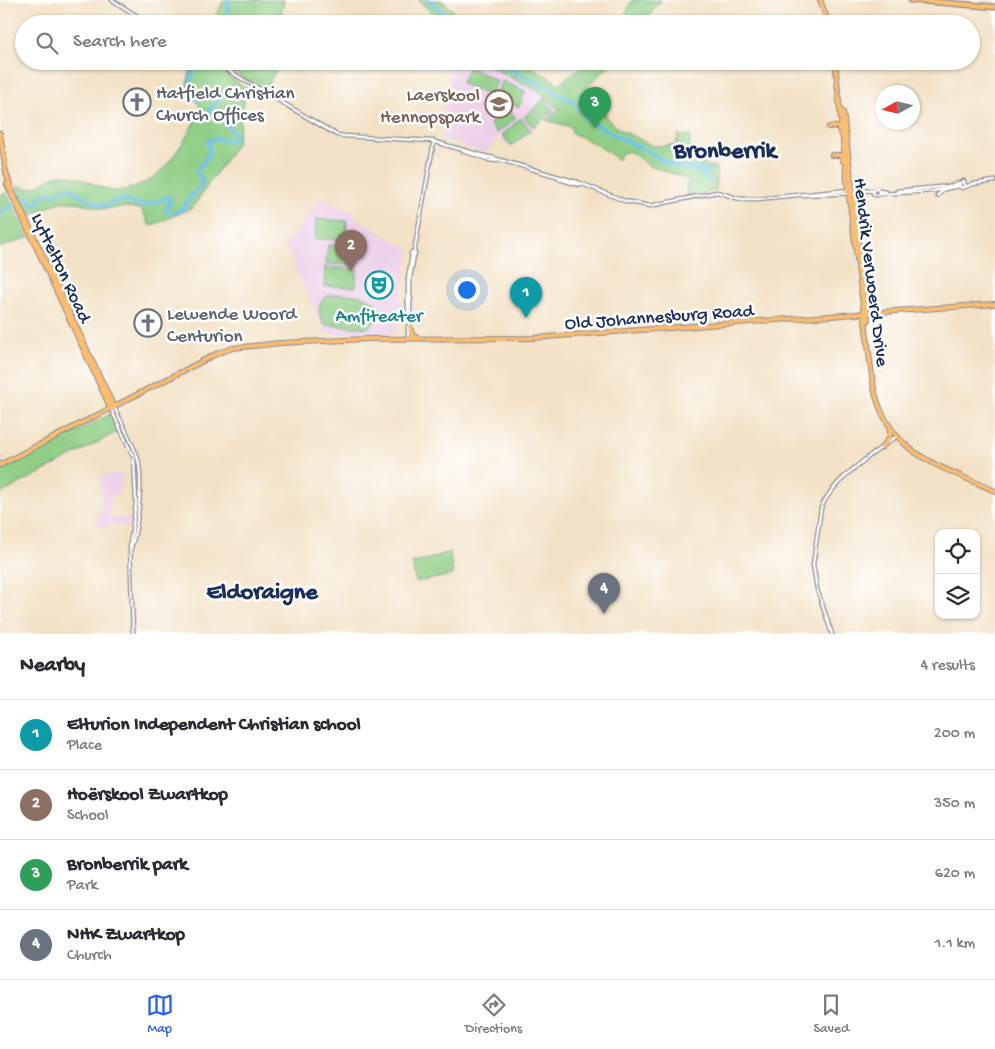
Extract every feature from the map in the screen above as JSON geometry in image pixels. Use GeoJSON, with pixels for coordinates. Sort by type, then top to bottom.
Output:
{"type":"FeatureCollection","features":[{"type":"Feature","properties":{"kind":"highway"},"geometry":{"type":"LineString","coordinates":[[911,0],[995,7]]}},
{"type":"Feature","properties":{"kind":"main road"},"geometry":{"type":"LineString","coordinates":[[821,0],[827,15]]}},
{"type":"Feature","properties":{"kind":"main road","name":"Hendrik Verwoerd Drive"},"geometry":{"type":"LineString","coordinates":[[837,70],[847,180],[853,202],[876,396],[882,414],[897,436],[918,456],[995,491]]}},
{"type":"Feature","properties":{"kind":"main road","name":"Hendrik Verwoerd Drive"},"geometry":{"type":"LineString","coordinates":[[837,70],[850,191],[878,395],[887,420],[897,436]]}},
{"type":"Feature","properties":{"kind":"main road"},"geometry":{"type":"LineString","coordinates":[[842,121],[831,127],[838,127],[841,130],[845,152]]}},
{"type":"Feature","properties":{"kind":"main road","name":"Lyttelton Road"},"geometry":{"type":"LineString","coordinates":[[0,133],[6,172],[15,200]]}},
{"type":"Feature","properties":{"kind":"main road","name":"Lyttelton Road"},"geometry":{"type":"LineString","coordinates":[[0,149],[6,181],[113,408]]}},
{"type":"Feature","properties":{"kind":"main road"},"geometry":{"type":"LineString","coordinates":[[832,155],[839,154],[843,157],[847,180]]}},
{"type":"Feature","properties":{"kind":"main road"},"geometry":{"type":"LineString","coordinates":[[853,202],[863,192]]}},
{"type":"Feature","properties":{"kind":"main road","name":"Old Johannesburg Road"},"geometry":{"type":"LineString","coordinates":[[0,465],[232,348],[280,343],[533,338],[995,304]]}},
{"type":"Feature","properties":{"kind":"main road"},"geometry":{"type":"LineString","coordinates":[[410,327],[413,336],[423,339]]}},
{"type":"Feature","properties":{"kind":"main road"},"geometry":{"type":"LineString","coordinates":[[882,446],[890,435],[889,426]]}},
{"type":"Feature","properties":{"kind":"street"},"geometry":{"type":"LineString","coordinates":[[112,0],[136,15]]}},
{"type":"Feature","properties":{"kind":"street"},"geometry":{"type":"LineString","coordinates":[[227,70],[337,135],[434,142],[578,183],[625,201],[650,206],[716,192],[740,199],[750,199],[850,191],[874,192],[876,195],[879,192],[936,190]]}},
{"type":"Feature","properties":{"kind":"street"},"geometry":{"type":"LineString","coordinates":[[409,339],[409,298],[413,254],[434,142]]}},
{"type":"Feature","properties":{"kind":"street"},"geometry":{"type":"LineString","coordinates":[[879,192],[944,189],[960,185],[962,181],[973,184]]}},
{"type":"Feature","properties":{"kind":"street"},"geometry":{"type":"LineString","coordinates":[[918,190],[995,181]]}},
{"type":"Feature","properties":{"kind":"street"},"geometry":{"type":"LineString","coordinates":[[964,182],[965,186]]}},
{"type":"Feature","properties":{"kind":"street"},"geometry":{"type":"LineString","coordinates":[[937,196],[944,189]]}},
{"type":"Feature","properties":{"kind":"street"},"geometry":{"type":"LineString","coordinates":[[798,195],[850,191],[874,192]]}},
{"type":"Feature","properties":{"kind":"street"},"geometry":{"type":"LineString","coordinates":[[822,194],[830,192],[840,193]]}},
{"type":"Feature","properties":{"kind":"street"},"geometry":{"type":"LineString","coordinates":[[409,303],[409,339]]}},
{"type":"Feature","properties":{"kind":"street"},"geometry":{"type":"LineString","coordinates":[[113,408],[137,455],[139,464],[139,500],[130,549],[133,634]]}},
{"type":"Feature","properties":{"kind":"street"},"geometry":{"type":"LineString","coordinates":[[832,634],[817,589],[812,566],[821,508],[824,500],[841,481],[882,446],[897,436]]}},
{"type":"Feature","properties":{"kind":"shaded area","name":"Laerskool Hennopspark"},"geometry":{"type":"Polygon","coordinates":[[[451,70],[497,70],[544,94],[543,97],[560,110],[533,128],[511,148],[499,136],[486,153],[441,139],[451,70]]]}},
{"type":"Feature","properties":{"kind":"shaded area"},"geometry":{"type":"Polygon","coordinates":[[[321,197],[342,209],[354,211],[353,216],[410,250],[395,333],[326,334],[285,246],[321,197]]]}},
{"type":"Feature","properties":{"kind":"shaded area"},"geometry":{"type":"Polygon","coordinates":[[[110,473],[123,475],[118,493],[111,497],[108,514],[110,517],[130,519],[129,527],[109,524],[108,528],[97,526],[101,501],[100,478],[110,473]]]}},
{"type":"Feature","properties":{"kind":"green space"},"geometry":{"type":"Polygon","coordinates":[[[224,0],[284,0],[281,15],[216,15],[224,0]]]}},
{"type":"Feature","properties":{"kind":"green space"},"geometry":{"type":"Polygon","coordinates":[[[418,0],[441,0],[456,13],[456,15],[434,15],[418,0]]]}},
{"type":"Feature","properties":{"kind":"green space"},"geometry":{"type":"Polygon","coordinates":[[[632,0],[661,0],[650,15],[625,15],[632,0]]]}},
{"type":"Feature","properties":{"kind":"green space"},"geometry":{"type":"Polygon","coordinates":[[[191,70],[218,70],[246,88],[237,143],[192,208],[150,226],[141,209],[125,207],[103,209],[76,202],[60,202],[27,217],[17,185],[24,188],[36,187],[50,178],[62,175],[76,177],[106,189],[117,191],[129,189],[155,176],[182,144],[200,106],[186,87],[191,70]]]}},
{"type":"Feature","properties":{"kind":"green space"},"geometry":{"type":"Polygon","coordinates":[[[231,70],[277,70],[267,86],[279,94],[273,96],[231,70]]]}},
{"type":"Feature","properties":{"kind":"green space"},"geometry":{"type":"Polygon","coordinates":[[[468,70],[475,70],[497,81],[490,96],[461,83],[468,70]]]}},
{"type":"Feature","properties":{"kind":"green space"},"geometry":{"type":"Polygon","coordinates":[[[497,70],[537,70],[559,84],[577,70],[605,70],[587,87],[592,97],[594,97],[594,104],[599,112],[606,113],[606,118],[619,129],[653,146],[676,145],[678,135],[690,136],[690,160],[716,168],[716,191],[686,196],[688,179],[650,166],[629,151],[622,153],[618,160],[596,145],[572,133],[571,127],[546,120],[560,110],[543,97],[544,94],[497,70]]]}},
{"type":"Feature","properties":{"kind":"green space"},"geometry":{"type":"Polygon","coordinates":[[[501,81],[525,91],[519,107],[496,97],[501,81]]]}},
{"type":"Feature","properties":{"kind":"green space"},"geometry":{"type":"Polygon","coordinates":[[[544,99],[554,111],[533,127],[524,117],[544,99]]]}},
{"type":"Feature","properties":{"kind":"green space"},"geometry":{"type":"Polygon","coordinates":[[[508,108],[516,118],[497,133],[490,124],[508,108]]]}},
{"type":"Feature","properties":{"kind":"green space"},"geometry":{"type":"Polygon","coordinates":[[[521,118],[531,130],[511,146],[502,135],[521,118]]]}},
{"type":"Feature","properties":{"kind":"green space"},"geometry":{"type":"Polygon","coordinates":[[[7,193],[28,237],[0,248],[0,195],[7,193]]]}},
{"type":"Feature","properties":{"kind":"green space"},"geometry":{"type":"Polygon","coordinates":[[[316,219],[347,221],[346,240],[315,239],[316,219]]]}},
{"type":"Feature","properties":{"kind":"green space"},"geometry":{"type":"Polygon","coordinates":[[[328,245],[358,247],[357,265],[326,264],[328,245]]]}},
{"type":"Feature","properties":{"kind":"green space"},"geometry":{"type":"Polygon","coordinates":[[[325,267],[357,269],[356,287],[324,286],[325,267]]]}},
{"type":"Feature","properties":{"kind":"green space"},"geometry":{"type":"Polygon","coordinates":[[[344,294],[369,299],[378,308],[378,316],[372,325],[367,328],[324,325],[319,308],[322,301],[330,295],[344,294]]]}},
{"type":"Feature","properties":{"kind":"green space"},"geometry":{"type":"Polygon","coordinates":[[[110,414],[119,431],[0,494],[0,472],[110,414]]]}},
{"type":"Feature","properties":{"kind":"green space"},"geometry":{"type":"Polygon","coordinates":[[[450,552],[453,575],[416,582],[412,562],[419,562],[450,552]]]}},
{"type":"Feature","properties":{"kind":"waterway"},"geometry":{"type":"LineString","coordinates":[[228,0],[228,15]]}},
{"type":"Feature","properties":{"kind":"waterway"},"geometry":{"type":"LineString","coordinates":[[429,0],[445,15]]}},
{"type":"Feature","properties":{"kind":"waterway"},"geometry":{"type":"LineString","coordinates":[[0,214],[27,198],[35,205],[39,203],[41,196],[48,193],[56,194],[68,187],[91,201],[105,206],[119,200],[147,205],[168,197],[170,201],[166,209],[167,212],[171,213],[182,209],[201,185],[202,179],[197,171],[210,153],[208,141],[211,139],[230,141],[235,136],[221,115],[211,114],[210,108],[218,102],[218,94],[214,92],[198,100],[194,96],[191,91],[191,81],[194,70]]}},
{"type":"Feature","properties":{"kind":"waterway"},"geometry":{"type":"LineString","coordinates":[[512,70],[572,101],[583,111],[584,116],[589,120],[667,163],[679,167],[710,171]]}},
{"type":"Feature","properties":{"kind":"waterway"},"geometry":{"type":"LineString","coordinates":[[698,171],[709,181]]}},
{"type":"Feature","properties":{"kind":"place","name":"Hatfield Christian Church Offices"},"geometry":{"type":"Point","coordinates":[137,102]}},
{"type":"Feature","properties":{"kind":"place","name":"Laerskool Hennopspark"},"geometry":{"type":"Point","coordinates":[499,104]}},
{"type":"Feature","properties":{"kind":"place","name":"Bronberrik park"},"geometry":{"type":"Point","coordinates":[595,128]}},
{"type":"Feature","properties":{"kind":"place","name":"Hoërskool Zwartkop"},"geometry":{"type":"Point","coordinates":[351,271]}},
{"type":"Feature","properties":{"kind":"place","name":"Amfiteater"},"geometry":{"type":"Point","coordinates":[379,285]}},
{"type":"Feature","properties":{"kind":"place","name":"Elturion Independent Christian school"},"geometry":{"type":"Point","coordinates":[526,318]}},
{"type":"Feature","properties":{"kind":"place","name":"Lewende Woord Centurion"},"geometry":{"type":"Point","coordinates":[148,323]}},
{"type":"Feature","properties":{"kind":"place","name":"NHK Zwartkop"},"geometry":{"type":"Point","coordinates":[604,614]}},
{"type":"Feature","properties":{"kind":"district","name":"Bronberrik"},"geometry":{"type":"Point","coordinates":[725,149]}},
{"type":"Feature","properties":{"kind":"district","name":"Eldoraigne"},"geometry":{"type":"Point","coordinates":[262,590]}}]}
